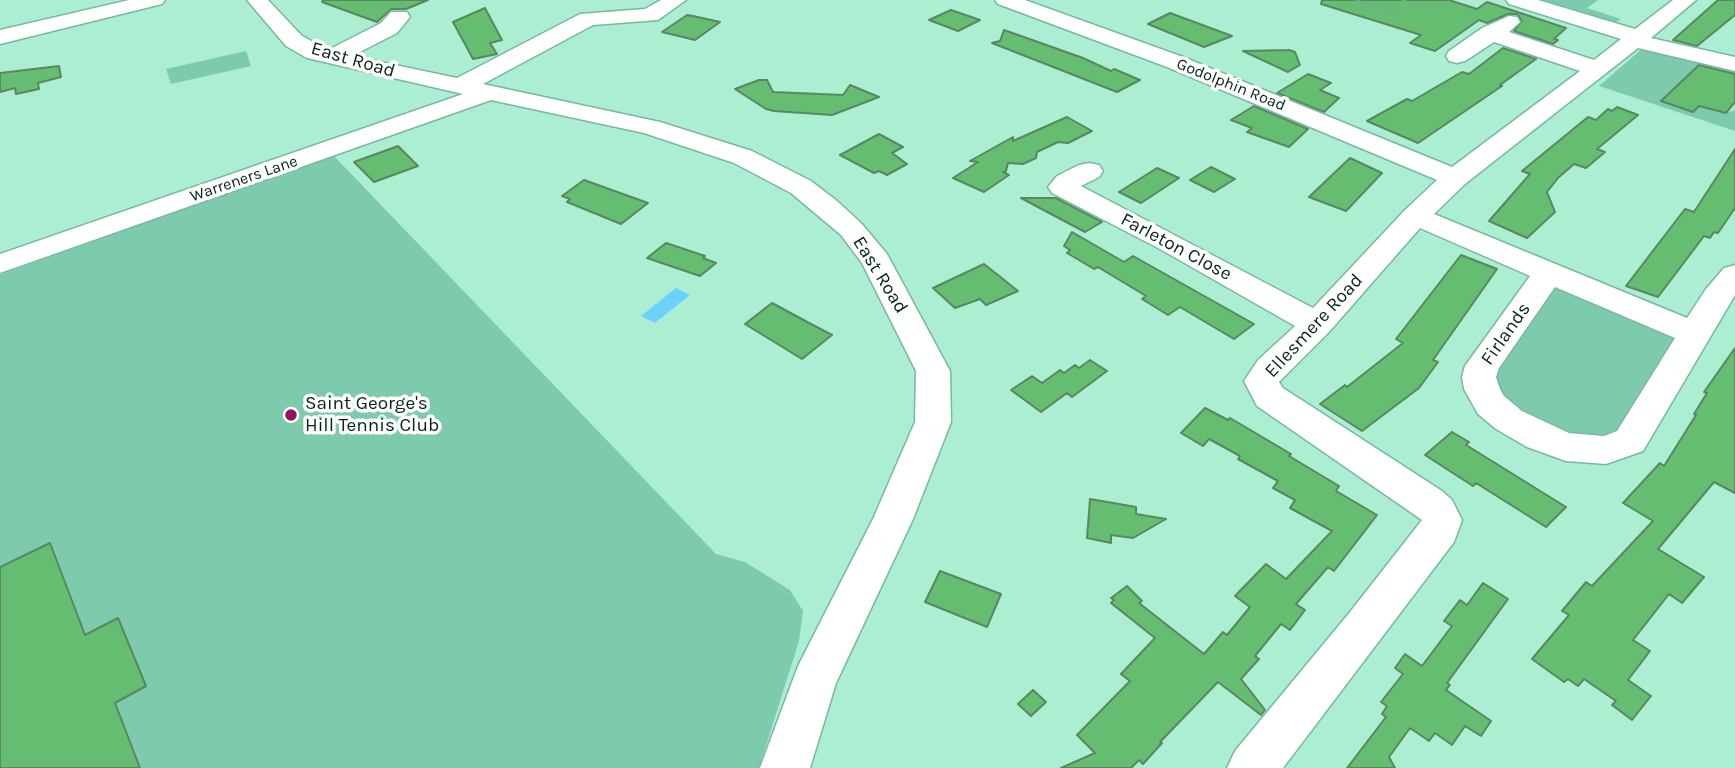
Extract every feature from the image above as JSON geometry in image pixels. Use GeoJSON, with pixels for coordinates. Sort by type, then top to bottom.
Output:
{"type":"FeatureCollection","features":[{"type":"Feature","properties":{"kind":"street","name":"East Road"},"geometry":{"type":"LineString","coordinates":[[257,0],[294,41],[330,58],[607,117],[690,138],[761,165],[801,187],[851,229],[876,261],[933,371],[933,422],[893,519],[814,681],[785,768]]}},
{"type":"Feature","properties":{"kind":"street","name":"Warreners Lane"},"geometry":{"type":"LineString","coordinates":[[0,264],[473,90],[554,34],[627,0]]}},
{"type":"Feature","properties":{"kind":"street"},"geometry":{"type":"LineString","coordinates":[[594,17],[650,15],[676,0]]}},
{"type":"Feature","properties":{"kind":"street","name":"Godolphin Road"},"geometry":{"type":"LineString","coordinates":[[1005,0],[1175,62],[1455,178]]}},
{"type":"Feature","properties":{"kind":"street","name":"Ellesmere Road"},"geometry":{"type":"LineString","coordinates":[[1252,768],[1440,530],[1442,520],[1438,511],[1428,502],[1270,397],[1261,381],[1270,368],[1317,324],[1415,216],[1455,178],[1686,0]]}},
{"type":"Feature","properties":{"kind":"street"},"geometry":{"type":"LineString","coordinates":[[0,37],[145,1]]}},
{"type":"Feature","properties":{"kind":"street"},"geometry":{"type":"LineString","coordinates":[[1457,55],[1490,33],[1514,10],[1735,64]]}},
{"type":"Feature","properties":{"kind":"street"},"geometry":{"type":"LineString","coordinates":[[330,58],[388,28],[399,17]]}},
{"type":"Feature","properties":{"kind":"street"},"geometry":{"type":"LineString","coordinates":[[1490,33],[1598,69]]}},
{"type":"Feature","properties":{"kind":"street","name":"Farleton Close"},"geometry":{"type":"LineString","coordinates":[[1088,171],[1062,187],[1171,243],[1317,324]]}},
{"type":"Feature","properties":{"kind":"street"},"geometry":{"type":"LineString","coordinates":[[1415,216],[1695,334]]}},
{"type":"Feature","properties":{"kind":"street","name":"Firlands"},"geometry":{"type":"LineString","coordinates":[[1549,273],[1482,366],[1479,377],[1491,405],[1509,420],[1540,437],[1566,447],[1586,450],[1606,450],[1630,442],[1717,296],[1735,275]]}},
{"type":"Feature","properties":{"kind":"path"},"geometry":{"type":"LineString","coordinates":[[1356,0],[1402,13]]}},
{"type":"Feature","properties":{"kind":"path"},"geometry":{"type":"LineString","coordinates":[[1403,0],[1415,4]]}},
{"type":"Feature","properties":{"kind":"green space"},"geometry":{"type":"Polygon","coordinates":[[[1542,0],[1598,0],[1587,8],[1621,19],[1616,22],[1542,0]]]}},
{"type":"Feature","properties":{"kind":"green space"},"geometry":{"type":"Polygon","coordinates":[[[1643,48],[1735,66],[1735,82],[1723,78],[1729,72],[1700,63],[1697,67],[1735,85],[1735,104],[1728,111],[1706,94],[1677,85],[1669,98],[1665,97],[1661,101],[1693,112],[1699,106],[1725,113],[1735,110],[1735,131],[1599,86],[1643,48]]]}},
{"type":"Feature","properties":{"kind":"green space"},"geometry":{"type":"Polygon","coordinates":[[[246,51],[251,66],[171,84],[166,69],[246,51]]]}},
{"type":"Feature","properties":{"kind":"green space","name":"Saint George's Hill Tennis Club"},"geometry":{"type":"Polygon","coordinates":[[[333,155],[716,554],[745,562],[790,590],[803,611],[799,641],[759,768],[0,768],[0,275],[333,155]]]}},
{"type":"Feature","properties":{"kind":"green space"},"geometry":{"type":"Polygon","coordinates":[[[1549,273],[1695,334],[1618,447],[1509,420],[1482,366],[1549,273]]]}},
{"type":"Feature","properties":{"kind":"water"},"geometry":{"type":"Polygon","coordinates":[[[676,288],[690,295],[655,323],[641,316],[676,288]]]}},
{"type":"Feature","properties":{"kind":"building"},"geometry":{"type":"Polygon","coordinates":[[[428,0],[406,9],[391,9],[377,22],[322,2],[428,0]]]}},
{"type":"Feature","properties":{"kind":"building"},"geometry":{"type":"Polygon","coordinates":[[[1322,0],[1449,0],[1477,9],[1487,2],[1566,28],[1554,39],[1558,40],[1553,44],[1514,31],[1522,21],[1517,14],[1508,14],[1487,23],[1479,20],[1435,51],[1410,43],[1421,35],[1321,4],[1322,0]]]}},
{"type":"Feature","properties":{"kind":"building"},"geometry":{"type":"Polygon","coordinates":[[[1718,0],[1735,0],[1735,15],[1697,46],[1673,40],[1718,0]]]}},
{"type":"Feature","properties":{"kind":"building"},"geometry":{"type":"Polygon","coordinates":[[[485,8],[502,40],[490,43],[497,54],[473,59],[453,22],[485,8]]]}},
{"type":"Feature","properties":{"kind":"building"},"geometry":{"type":"Polygon","coordinates":[[[951,10],[980,20],[958,31],[929,20],[951,10]]]}},
{"type":"Feature","properties":{"kind":"building"},"geometry":{"type":"Polygon","coordinates":[[[1170,13],[1232,36],[1204,47],[1148,24],[1170,13]]]}},
{"type":"Feature","properties":{"kind":"building"},"geometry":{"type":"Polygon","coordinates":[[[687,15],[720,22],[695,40],[662,32],[687,15]]]}},
{"type":"Feature","properties":{"kind":"building"},"geometry":{"type":"Polygon","coordinates":[[[1004,30],[1140,80],[1117,92],[992,43],[1000,41],[1004,30]]]}},
{"type":"Feature","properties":{"kind":"building"},"geometry":{"type":"Polygon","coordinates":[[[1503,48],[1536,59],[1500,85],[1502,86],[1418,143],[1367,121],[1407,99],[1412,101],[1462,72],[1469,74],[1503,48]]]}},
{"type":"Feature","properties":{"kind":"building"},"geometry":{"type":"Polygon","coordinates":[[[1243,51],[1295,52],[1300,65],[1288,72],[1243,51]]]}},
{"type":"Feature","properties":{"kind":"building"},"geometry":{"type":"Polygon","coordinates":[[[1699,65],[1735,74],[1735,102],[1726,113],[1699,106],[1693,112],[1661,101],[1699,65]]]}},
{"type":"Feature","properties":{"kind":"building"},"geometry":{"type":"Polygon","coordinates":[[[59,66],[61,77],[38,83],[39,89],[16,94],[15,88],[0,92],[0,73],[59,66]]]}},
{"type":"Feature","properties":{"kind":"building"},"geometry":{"type":"Polygon","coordinates":[[[1308,74],[1331,83],[1320,90],[1339,98],[1324,112],[1277,93],[1308,74]]]}},
{"type":"Feature","properties":{"kind":"building"},"geometry":{"type":"Polygon","coordinates":[[[759,80],[767,80],[773,92],[843,95],[850,85],[879,97],[832,115],[774,111],[766,109],[735,89],[759,80]]]}},
{"type":"Feature","properties":{"kind":"building"},"geometry":{"type":"Polygon","coordinates":[[[1254,106],[1308,129],[1289,147],[1247,132],[1252,128],[1231,120],[1254,106]]]}},
{"type":"Feature","properties":{"kind":"building"},"geometry":{"type":"Polygon","coordinates":[[[1617,107],[1638,115],[1597,149],[1605,152],[1586,168],[1574,164],[1558,178],[1547,192],[1555,212],[1527,238],[1489,221],[1530,174],[1522,171],[1588,117],[1596,120],[1608,109],[1612,111],[1617,107]]]}},
{"type":"Feature","properties":{"kind":"building"},"geometry":{"type":"Polygon","coordinates":[[[1067,117],[1092,131],[1068,143],[1058,142],[1037,152],[1036,158],[1023,164],[1008,163],[1006,171],[1003,172],[1009,175],[984,192],[953,178],[978,162],[970,161],[1013,137],[1013,141],[1067,117]]]}},
{"type":"Feature","properties":{"kind":"building"},"geometry":{"type":"Polygon","coordinates":[[[879,134],[903,147],[892,153],[907,164],[887,175],[879,171],[874,173],[840,155],[879,134]]]}},
{"type":"Feature","properties":{"kind":"building"},"geometry":{"type":"Polygon","coordinates":[[[398,146],[418,166],[374,182],[354,162],[398,146]]]}},
{"type":"Feature","properties":{"kind":"building"},"geometry":{"type":"Polygon","coordinates":[[[1735,149],[1735,208],[1718,233],[1714,232],[1710,238],[1704,236],[1658,297],[1626,286],[1685,209],[1694,212],[1735,149]]]}},
{"type":"Feature","properties":{"kind":"building"},"geometry":{"type":"Polygon","coordinates":[[[1350,158],[1382,173],[1346,211],[1309,197],[1350,158]]]}},
{"type":"Feature","properties":{"kind":"building"},"geometry":{"type":"Polygon","coordinates":[[[1211,167],[1235,179],[1214,192],[1190,180],[1211,167]]]}},
{"type":"Feature","properties":{"kind":"building"},"geometry":{"type":"Polygon","coordinates":[[[1157,168],[1179,178],[1141,203],[1119,192],[1157,168]]]}},
{"type":"Feature","properties":{"kind":"building"},"geometry":{"type":"Polygon","coordinates":[[[584,180],[648,203],[621,224],[567,202],[570,199],[562,196],[584,180]]]}},
{"type":"Feature","properties":{"kind":"building"},"geometry":{"type":"Polygon","coordinates":[[[1021,198],[1056,198],[1102,222],[1085,232],[1021,198]]]}},
{"type":"Feature","properties":{"kind":"building"},"geometry":{"type":"Polygon","coordinates":[[[1072,232],[1124,262],[1133,256],[1254,324],[1234,339],[1180,307],[1168,315],[1142,299],[1146,296],[1098,267],[1094,269],[1067,253],[1070,250],[1064,246],[1072,232]]]}},
{"type":"Feature","properties":{"kind":"building"},"geometry":{"type":"Polygon","coordinates":[[[666,243],[705,256],[703,258],[716,263],[700,276],[647,258],[666,243]]]}},
{"type":"Feature","properties":{"kind":"building"},"geometry":{"type":"Polygon","coordinates":[[[1461,255],[1497,269],[1433,360],[1438,362],[1419,388],[1362,431],[1320,404],[1345,385],[1347,387],[1403,343],[1396,339],[1461,255]]]}},
{"type":"Feature","properties":{"kind":"building"},"geometry":{"type":"Polygon","coordinates":[[[984,264],[1018,291],[986,305],[980,299],[955,308],[933,288],[984,264]]]}},
{"type":"Feature","properties":{"kind":"building"},"geometry":{"type":"Polygon","coordinates":[[[772,303],[832,335],[802,359],[745,324],[772,303]]]}},
{"type":"Feature","properties":{"kind":"building"},"geometry":{"type":"Polygon","coordinates":[[[1735,348],[1735,493],[1714,482],[1658,549],[1704,577],[1682,603],[1669,594],[1633,640],[1650,651],[1628,680],[1651,696],[1632,720],[1612,705],[1616,701],[1584,679],[1578,686],[1568,679],[1564,682],[1532,659],[1569,615],[1562,611],[1586,582],[1592,586],[1653,521],[1623,503],[1660,463],[1664,466],[1696,415],[1694,414],[1707,393],[1704,392],[1735,348]]]}},
{"type":"Feature","properties":{"kind":"building"},"geometry":{"type":"Polygon","coordinates":[[[1090,360],[1107,371],[1072,397],[1067,393],[1041,412],[1011,390],[1032,376],[1042,383],[1060,370],[1064,373],[1075,365],[1079,368],[1090,360]]]}},
{"type":"Feature","properties":{"kind":"building"},"geometry":{"type":"Polygon","coordinates":[[[1205,408],[1228,420],[1230,418],[1291,454],[1289,456],[1339,486],[1336,491],[1377,515],[1334,571],[1328,567],[1296,604],[1305,610],[1290,630],[1281,624],[1255,656],[1259,659],[1241,679],[1265,710],[1261,715],[1218,682],[1160,742],[1162,743],[1143,764],[1139,760],[1131,768],[1061,768],[1095,753],[1077,735],[1130,681],[1121,674],[1155,638],[1111,603],[1114,600],[1111,598],[1127,586],[1142,601],[1139,603],[1204,654],[1223,632],[1227,635],[1250,607],[1235,596],[1266,564],[1286,579],[1332,531],[1290,508],[1295,500],[1273,488],[1278,481],[1238,459],[1240,456],[1209,439],[1203,446],[1181,433],[1205,408]]]}},
{"type":"Feature","properties":{"kind":"building"},"geometry":{"type":"Polygon","coordinates":[[[1452,432],[1469,442],[1466,445],[1566,507],[1546,527],[1425,455],[1452,432]]]}},
{"type":"Feature","properties":{"kind":"building"},"geometry":{"type":"Polygon","coordinates":[[[1090,499],[1136,507],[1136,514],[1166,519],[1133,538],[1111,535],[1111,543],[1087,538],[1090,499]]]}},
{"type":"Feature","properties":{"kind":"building"},"geometry":{"type":"Polygon","coordinates":[[[50,543],[85,635],[118,618],[146,686],[115,703],[140,768],[0,768],[0,567],[50,543]]]}},
{"type":"Feature","properties":{"kind":"building"},"geometry":{"type":"Polygon","coordinates":[[[940,571],[1001,594],[987,627],[925,602],[940,571]]]}},
{"type":"Feature","properties":{"kind":"building"},"geometry":{"type":"Polygon","coordinates":[[[1483,583],[1508,599],[1447,683],[1450,685],[1446,690],[1491,721],[1481,736],[1465,726],[1452,745],[1435,733],[1429,741],[1410,728],[1389,757],[1395,768],[1347,768],[1386,717],[1382,714],[1387,706],[1381,702],[1403,674],[1395,668],[1405,654],[1422,666],[1452,626],[1444,621],[1460,600],[1467,605],[1483,583]]]}},
{"type":"Feature","properties":{"kind":"building"},"geometry":{"type":"Polygon","coordinates":[[[1033,690],[1046,702],[1031,716],[1018,704],[1033,690]]]}},
{"type":"Feature","properties":{"kind":"place","name":"Saint George's Hill Tennis Club"},"geometry":{"type":"Point","coordinates":[291,415]}}]}
